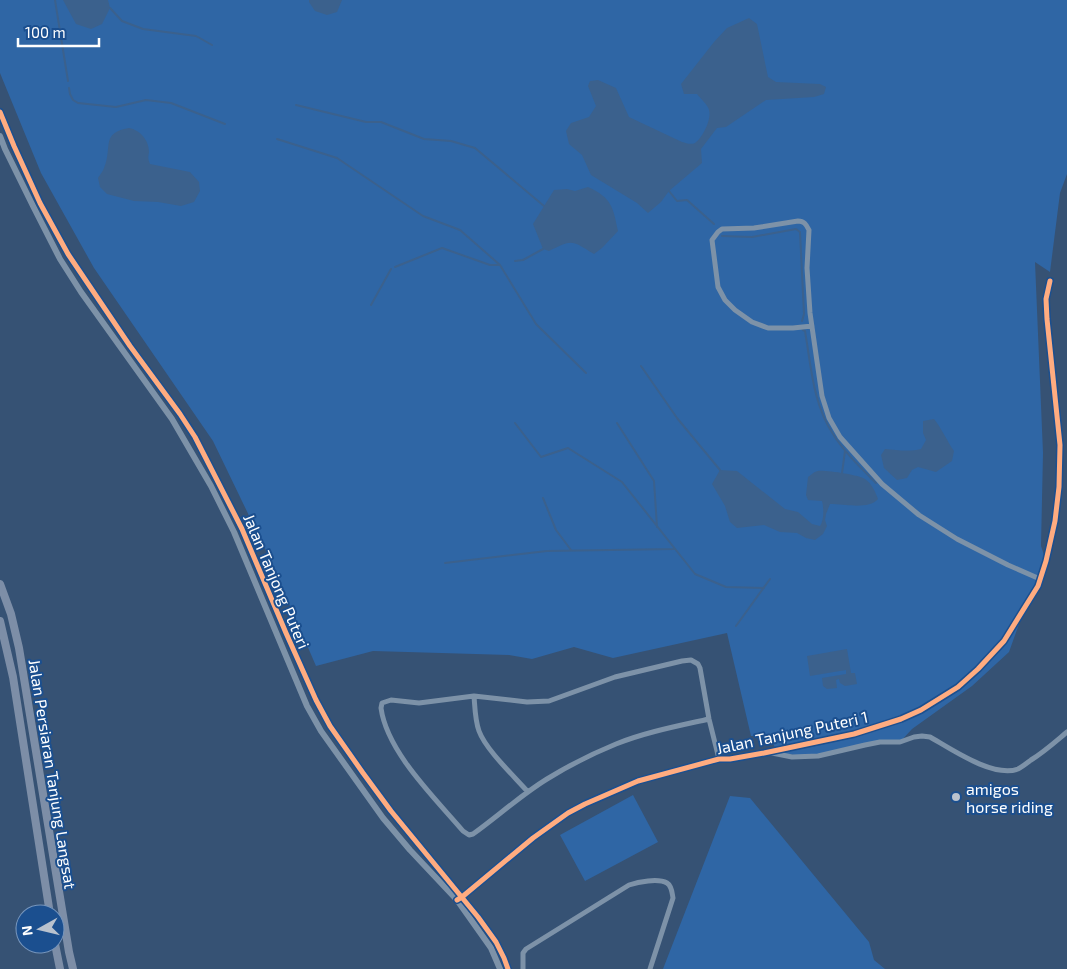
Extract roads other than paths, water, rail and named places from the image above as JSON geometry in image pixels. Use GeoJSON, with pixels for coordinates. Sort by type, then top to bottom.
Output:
{"type":"FeatureCollection","features":[{"type":"Feature","properties":{"kind":"main road","name":"Jalan Persiaran Tanjung Langsat"},"geometry":{"type":"LineString","coordinates":[[0,584],[11,614],[19,648],[73,969]]}},
{"type":"Feature","properties":{"kind":"main road","name":"Jalan Persiaran Tanjung Langsat"},"geometry":{"type":"LineString","coordinates":[[0,621],[12,677],[48,904]]}},
{"type":"Feature","properties":{"kind":"main road"},"geometry":{"type":"LineString","coordinates":[[57,954],[60,969]]}},
{"type":"Feature","properties":{"kind":"street","name":"Jalan Tanjong Puteri"},"geometry":{"type":"LineString","coordinates":[[0,112],[40,203],[68,254],[195,437],[242,529],[286,633],[316,700],[330,726],[391,811],[496,942],[508,969]]}},
{"type":"Feature","properties":{"kind":"street","name":"Jalan Tanjong Puteri"},"geometry":{"type":"LineString","coordinates":[[0,136],[60,259],[81,292],[172,419],[211,486],[234,532],[307,706],[321,731],[383,818],[410,850],[460,898],[491,948],[500,969]]}},
{"type":"Feature","properties":{"kind":"street"},"geometry":{"type":"LineString","coordinates":[[812,326],[768,328],[752,322],[725,300],[718,287],[712,240],[718,232],[722,229],[754,228],[798,221],[802,221],[806,225],[808,230],[807,268],[812,326],[822,396],[829,418],[840,437],[882,484],[919,514],[957,539],[1040,579]]}},
{"type":"Feature","properties":{"kind":"street"},"geometry":{"type":"LineString","coordinates":[[60,259],[68,254]]}},
{"type":"Feature","properties":{"kind":"street","name":"Jalan Tanjung Puteri 1"},"geometry":{"type":"LineString","coordinates":[[460,898],[534,838],[576,808],[638,781],[719,759],[764,753],[854,734],[890,723],[921,710],[944,696],[978,670],[1004,641],[1038,586],[1055,521],[1060,487],[1060,445],[1047,319],[1046,299],[1050,281]]}},
{"type":"Feature","properties":{"kind":"street"},"geometry":{"type":"LineString","coordinates":[[709,719],[616,744],[548,778],[473,834],[469,835],[466,834],[399,754],[388,734],[381,708],[382,703],[390,700],[419,703],[474,696],[527,702],[549,701],[615,676],[691,660],[698,664],[700,668],[709,719],[719,759]]}},
{"type":"Feature","properties":{"kind":"street"},"geometry":{"type":"LineString","coordinates":[[474,696],[478,730],[484,742],[528,792]]}},
{"type":"Feature","properties":{"kind":"street"},"geometry":{"type":"LineString","coordinates":[[764,753],[792,757],[818,756],[880,742],[900,742],[922,736],[930,738],[991,769],[1010,771],[1019,768],[1067,732]]}},
{"type":"Feature","properties":{"kind":"street"},"geometry":{"type":"LineString","coordinates":[[522,969],[523,953],[526,949],[629,885],[643,881],[666,882],[671,888],[672,898],[650,969]]}},
{"type":"Feature","properties":{"kind":"waterway"},"geometry":{"type":"LineString","coordinates":[[55,0],[68,81]]}},
{"type":"Feature","properties":{"kind":"waterway"},"geometry":{"type":"LineString","coordinates":[[110,8],[122,21],[143,29],[196,36],[212,45]]}},
{"type":"Feature","properties":{"kind":"waterway"},"geometry":{"type":"LineString","coordinates":[[69,88],[73,100],[78,103],[116,107],[146,100],[171,103],[225,124]]}},
{"type":"Feature","properties":{"kind":"waterway"},"geometry":{"type":"LineString","coordinates":[[296,105],[366,122],[381,122],[424,139],[451,141],[475,148],[544,206]]}},
{"type":"Feature","properties":{"kind":"waterway"},"geometry":{"type":"LineString","coordinates":[[277,139],[337,158],[423,216],[460,230],[500,265],[536,324],[586,373]]}},
{"type":"Feature","properties":{"kind":"waterway"},"geometry":{"type":"LineString","coordinates":[[669,191],[677,201],[687,200],[714,224]]}},
{"type":"Feature","properties":{"kind":"waterway"},"geometry":{"type":"LineString","coordinates":[[722,236],[752,237],[796,229],[800,232],[804,314],[802,321]]}},
{"type":"Feature","properties":{"kind":"waterway"},"geometry":{"type":"LineString","coordinates":[[395,267],[442,248],[490,265],[499,265]]}},
{"type":"Feature","properties":{"kind":"waterway"},"geometry":{"type":"LineString","coordinates":[[515,261],[523,260],[543,249]]}},
{"type":"Feature","properties":{"kind":"waterway"},"geometry":{"type":"LineString","coordinates":[[371,305],[391,269]]}},
{"type":"Feature","properties":{"kind":"waterway"},"geometry":{"type":"LineString","coordinates":[[803,330],[805,331],[817,397],[826,422],[842,447],[876,483]]}},
{"type":"Feature","properties":{"kind":"waterway"},"geometry":{"type":"LineString","coordinates":[[641,366],[677,418],[720,470]]}},
{"type":"Feature","properties":{"kind":"waterway"},"geometry":{"type":"LineString","coordinates":[[515,423],[541,457],[568,448],[622,482],[695,574],[726,587],[764,588]]}},
{"type":"Feature","properties":{"kind":"waterway"},"geometry":{"type":"LineString","coordinates":[[617,423],[654,481],[657,527]]}},
{"type":"Feature","properties":{"kind":"waterway"},"geometry":{"type":"LineString","coordinates":[[842,473],[845,451]]}},
{"type":"Feature","properties":{"kind":"waterway"},"geometry":{"type":"LineString","coordinates":[[543,498],[556,530],[571,550]]}},
{"type":"Feature","properties":{"kind":"waterway"},"geometry":{"type":"LineString","coordinates":[[445,563],[547,551],[674,549]]}},
{"type":"Feature","properties":{"kind":"waterway"},"geometry":{"type":"LineString","coordinates":[[736,626],[770,579]]}},
{"type":"Feature","properties":{"kind":"place","name":"amigos horse riding"},"geometry":{"type":"Point","coordinates":[956,797]}}]}
